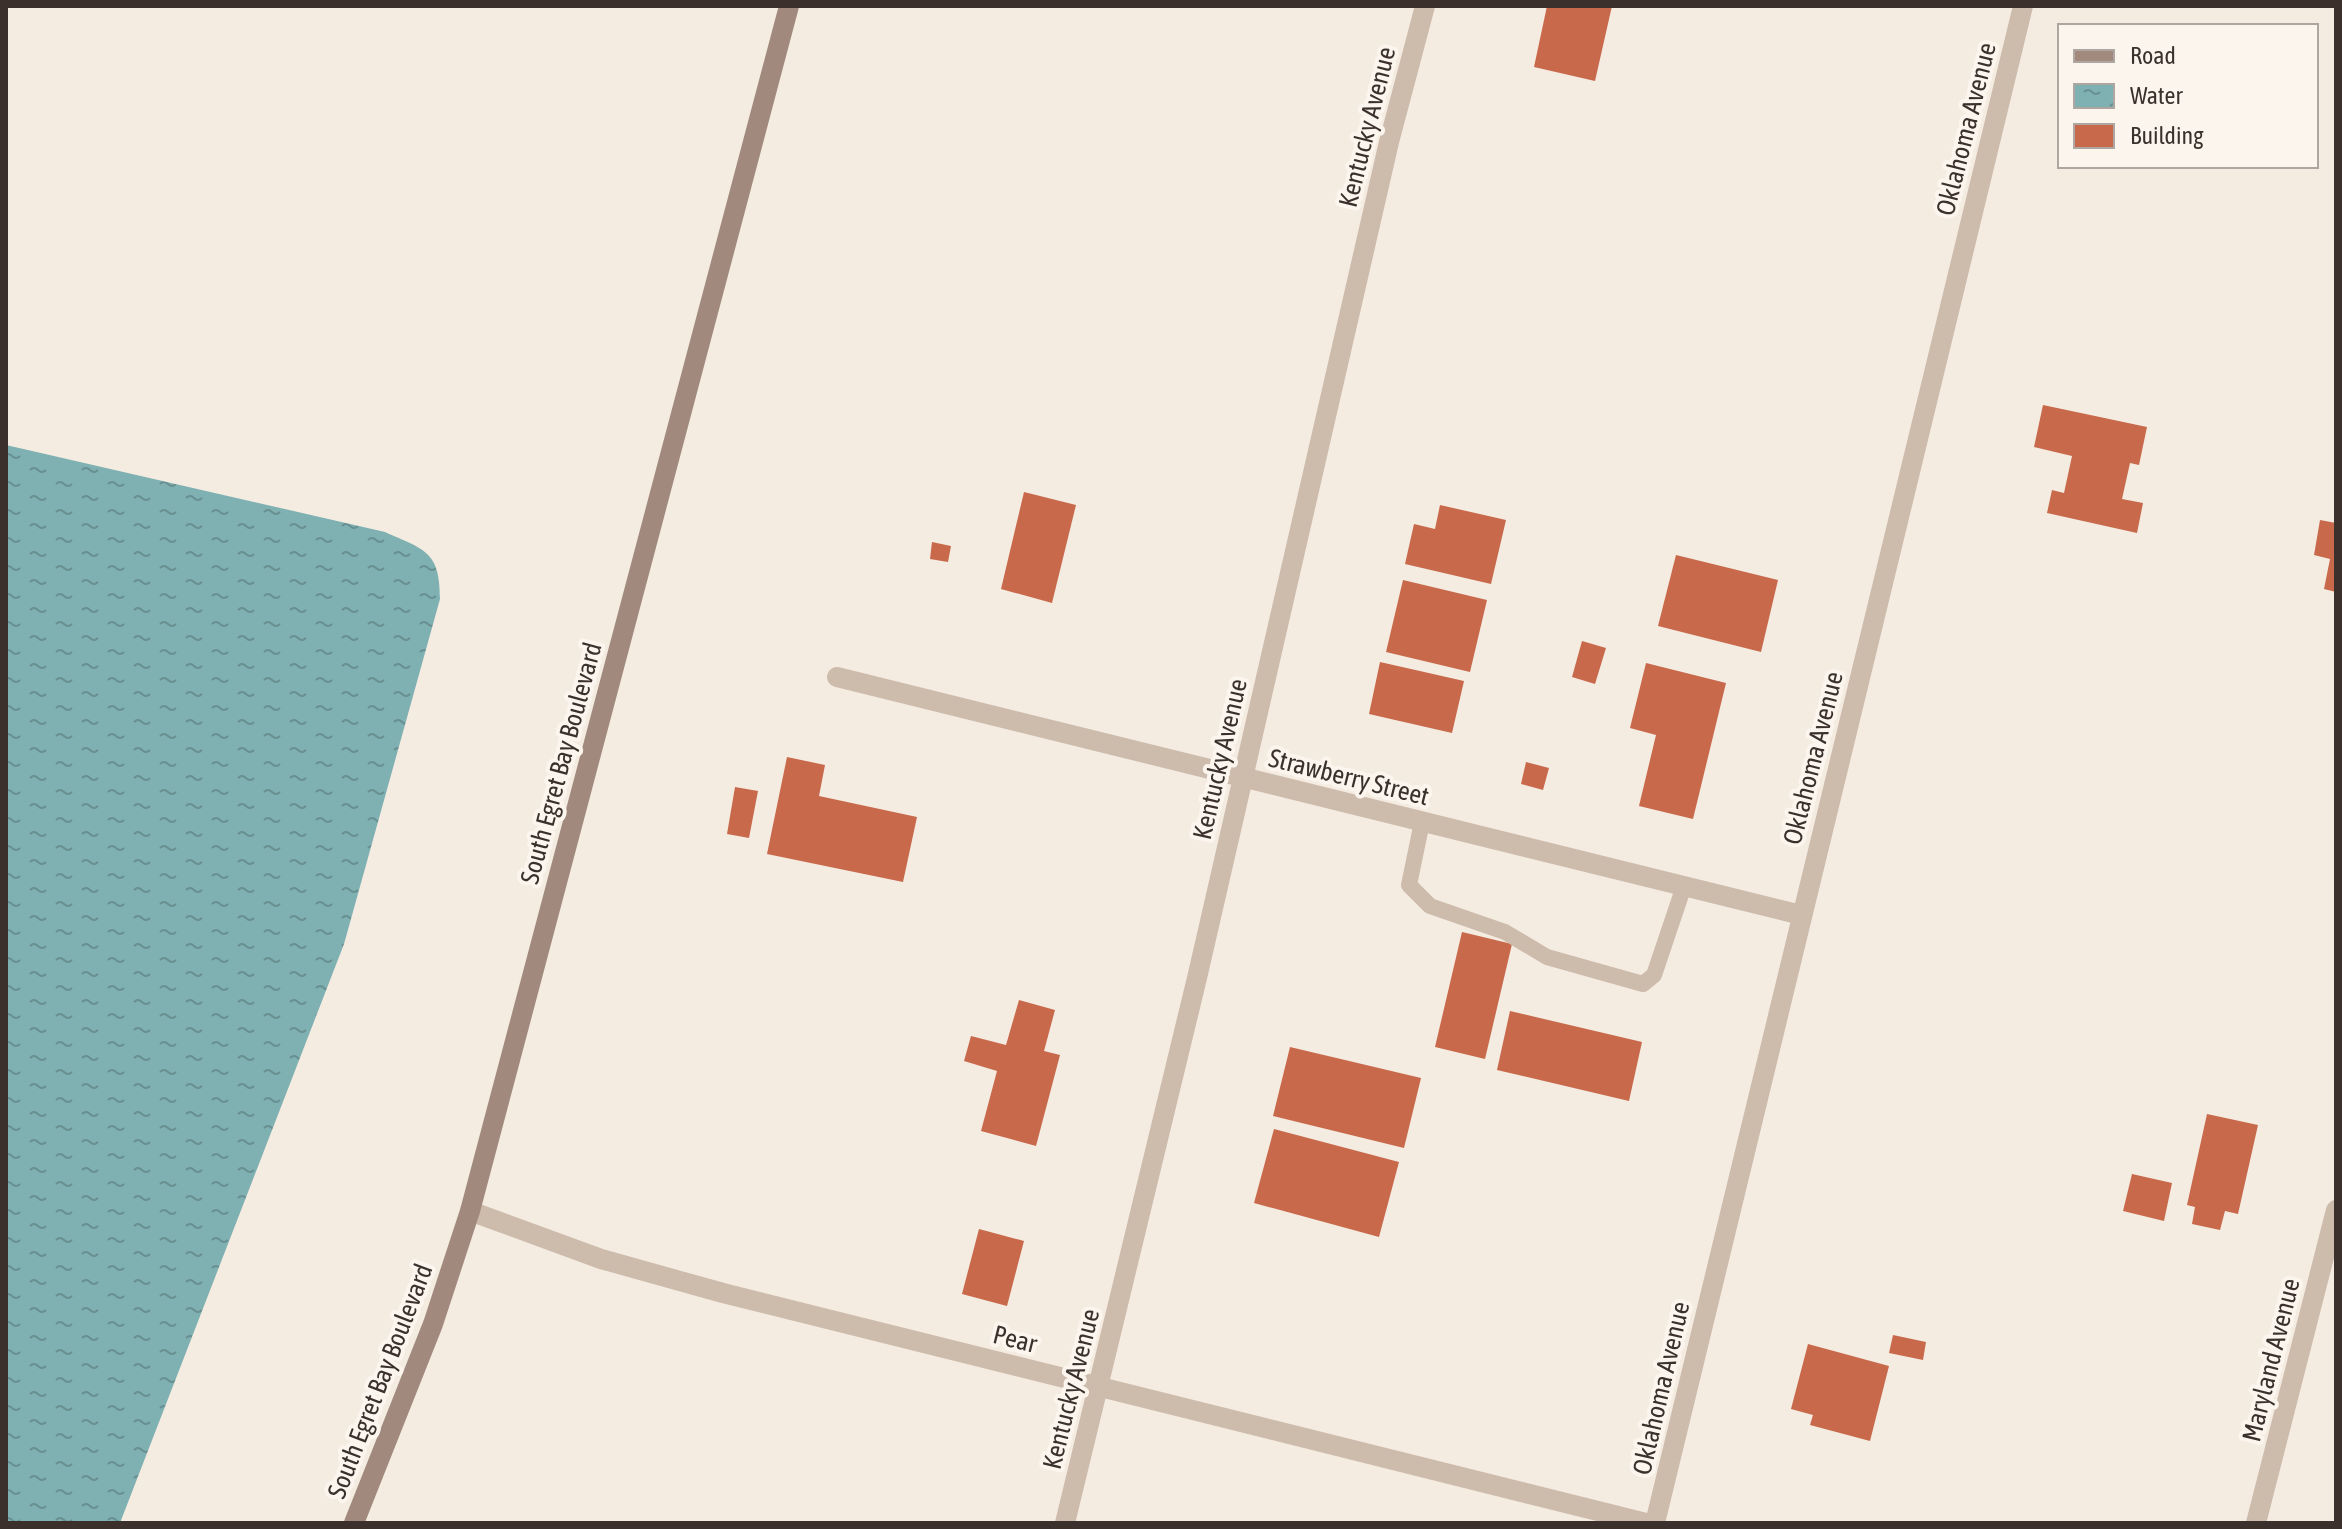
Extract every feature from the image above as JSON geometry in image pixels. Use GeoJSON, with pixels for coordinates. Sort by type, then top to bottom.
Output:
{"type":"FeatureCollection","features":[{"type":"Feature","properties":{"kind":"main road","name":"South Egret Bay Boulevard"},"geometry":{"type":"LineString","coordinates":[[354,1523],[433,1324],[470,1211],[789,6]]}},
{"type":"Feature","properties":{"kind":"street","name":"Kentucky Avenue"},"geometry":{"type":"LineString","coordinates":[[1065,1523],[1386,157],[1425,6]]}},
{"type":"Feature","properties":{"kind":"street","name":"Oklahoma Avenue"},"geometry":{"type":"LineString","coordinates":[[1655,1523],[2023,6]]}},
{"type":"Feature","properties":{"kind":"street","name":"Strawberry Street"},"geometry":{"type":"LineString","coordinates":[[837,677],[1801,915]]}},
{"type":"Feature","properties":{"kind":"street","name":"Maryland Avenue"},"geometry":{"type":"LineString","coordinates":[[2256,1523],[2336,1210]]}},
{"type":"Feature","properties":{"kind":"street","name":"Pear"},"geometry":{"type":"LineString","coordinates":[[470,1211],[601,1259],[693,1284],[1646,1523]]}},
{"type":"Feature","properties":{"kind":"lane"},"geometry":{"type":"LineString","coordinates":[[1422,822],[1409,885],[1430,906],[1505,932],[1547,957],[1643,984],[1654,975],[1684,886]]}},
{"type":"Feature","properties":{"kind":"water"},"geometry":{"type":"Polygon","coordinates":[[[6,445],[385,532],[428,554],[439,583],[440,599],[344,944],[120,1523],[6,1523],[6,445]]]}},
{"type":"Feature","properties":{"kind":"building"},"geometry":{"type":"Polygon","coordinates":[[[1547,6],[1612,6],[1595,81],[1534,67],[1547,6]]]}},
{"type":"Feature","properties":{"kind":"building"},"geometry":{"type":"Polygon","coordinates":[[[2043,405],[2147,427],[2139,465],[2130,463],[2122,499],[2143,503],[2137,533],[2047,513],[2052,490],[2064,493],[2072,456],[2034,447],[2043,405]]]}},
{"type":"Feature","properties":{"kind":"building"},"geometry":{"type":"Polygon","coordinates":[[[1024,492],[1076,505],[1052,603],[1001,589],[1024,492]]]}},
{"type":"Feature","properties":{"kind":"building"},"geometry":{"type":"Polygon","coordinates":[[[1440,505],[1506,520],[1491,584],[1405,564],[1414,524],[1435,529],[1440,505]]]}},
{"type":"Feature","properties":{"kind":"building"},"geometry":{"type":"Polygon","coordinates":[[[2320,520],[2336,523],[2336,592],[2324,589],[2330,559],[2314,555],[2320,520]]]}},
{"type":"Feature","properties":{"kind":"building"},"geometry":{"type":"Polygon","coordinates":[[[932,542],[951,546],[948,562],[930,559],[932,542]]]}},
{"type":"Feature","properties":{"kind":"building"},"geometry":{"type":"Polygon","coordinates":[[[1676,555],[1778,580],[1761,652],[1658,626],[1676,555]]]}},
{"type":"Feature","properties":{"kind":"building"},"geometry":{"type":"Polygon","coordinates":[[[1403,580],[1487,600],[1470,672],[1386,652],[1403,580]]]}},
{"type":"Feature","properties":{"kind":"building"},"geometry":{"type":"Polygon","coordinates":[[[1582,641],[1606,648],[1595,684],[1572,677],[1582,641]]]}},
{"type":"Feature","properties":{"kind":"building"},"geometry":{"type":"Polygon","coordinates":[[[1380,662],[1464,681],[1452,733],[1369,714],[1380,662]]]}},
{"type":"Feature","properties":{"kind":"building"},"geometry":{"type":"Polygon","coordinates":[[[1646,663],[1726,683],[1693,819],[1639,806],[1656,735],[1630,728],[1646,663]]]}},
{"type":"Feature","properties":{"kind":"building"},"geometry":{"type":"Polygon","coordinates":[[[787,757],[825,765],[819,796],[917,817],[903,882],[767,854],[787,757]]]}},
{"type":"Feature","properties":{"kind":"building"},"geometry":{"type":"Polygon","coordinates":[[[1526,762],[1549,768],[1543,790],[1521,784],[1526,762]]]}},
{"type":"Feature","properties":{"kind":"building"},"geometry":{"type":"Polygon","coordinates":[[[735,787],[758,791],[749,838],[727,834],[735,787]]]}},
{"type":"Feature","properties":{"kind":"building"},"geometry":{"type":"Polygon","coordinates":[[[1462,932],[1512,944],[1485,1059],[1435,1047],[1462,932]]]}},
{"type":"Feature","properties":{"kind":"building"},"geometry":{"type":"Polygon","coordinates":[[[1019,1000],[1055,1010],[1044,1051],[1060,1055],[1036,1146],[981,1131],[997,1071],[964,1061],[971,1036],[1006,1045],[1019,1000]]]}},
{"type":"Feature","properties":{"kind":"building"},"geometry":{"type":"Polygon","coordinates":[[[1510,1011],[1642,1042],[1629,1101],[1497,1070],[1510,1011]]]}},
{"type":"Feature","properties":{"kind":"building"},"geometry":{"type":"Polygon","coordinates":[[[1290,1047],[1421,1078],[1404,1148],[1273,1116],[1290,1047]]]}},
{"type":"Feature","properties":{"kind":"building"},"geometry":{"type":"Polygon","coordinates":[[[2207,1114],[2258,1125],[2238,1214],[2225,1211],[2220,1230],[2192,1224],[2195,1207],[2187,1205],[2207,1114]]]}},
{"type":"Feature","properties":{"kind":"building"},"geometry":{"type":"Polygon","coordinates":[[[1274,1129],[1399,1162],[1379,1237],[1254,1203],[1274,1129]]]}},
{"type":"Feature","properties":{"kind":"building"},"geometry":{"type":"Polygon","coordinates":[[[2132,1174],[2172,1183],[2164,1221],[2123,1211],[2132,1174]]]}},
{"type":"Feature","properties":{"kind":"building"},"geometry":{"type":"Polygon","coordinates":[[[979,1229],[1024,1241],[1007,1306],[962,1294],[979,1229]]]}},
{"type":"Feature","properties":{"kind":"building"},"geometry":{"type":"Polygon","coordinates":[[[1893,1335],[1926,1342],[1923,1360],[1889,1353],[1893,1335]]]}},
{"type":"Feature","properties":{"kind":"building"},"geometry":{"type":"Polygon","coordinates":[[[1808,1344],[1889,1366],[1870,1441],[1810,1425],[1813,1415],[1791,1409],[1808,1344]]]}}]}
